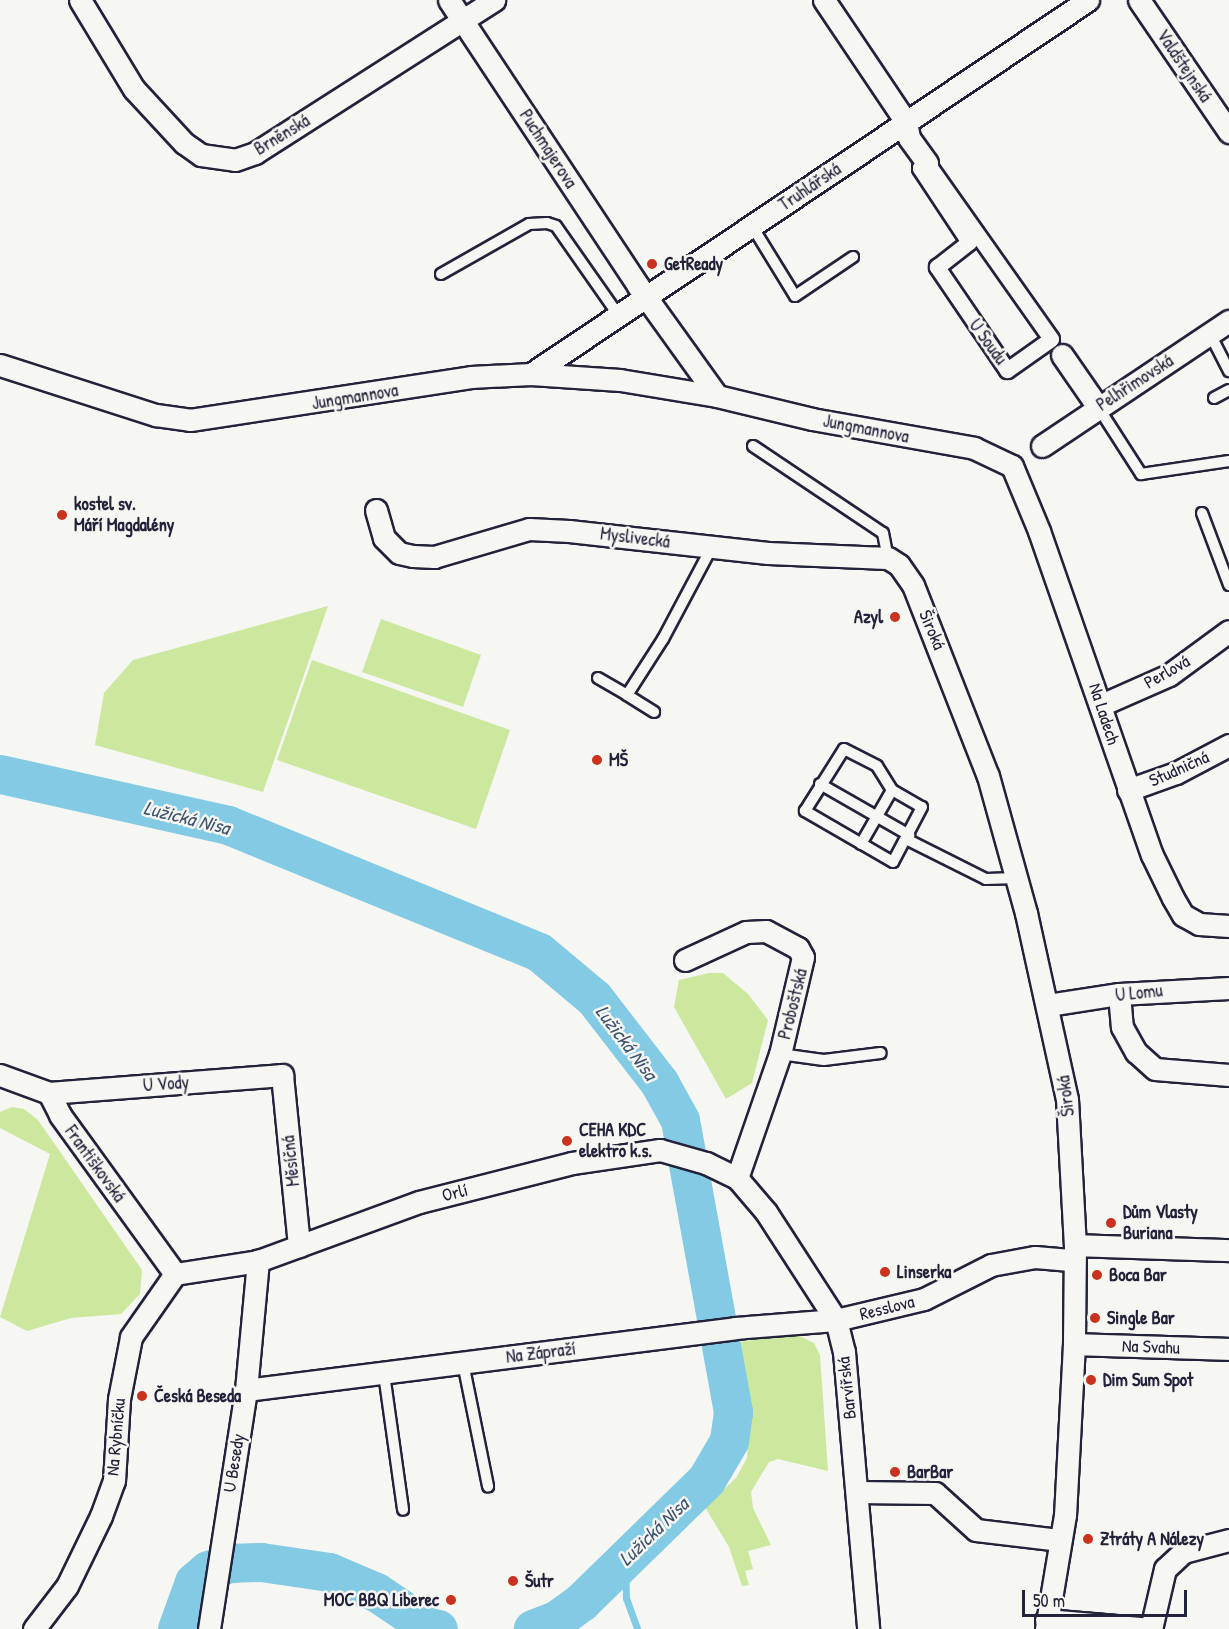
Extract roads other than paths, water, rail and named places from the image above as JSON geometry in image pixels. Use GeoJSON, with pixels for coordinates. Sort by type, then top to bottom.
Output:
{"type":"FeatureCollection","features":[{"type":"Feature","properties":{"kind":"street","name":"Brněnská"},"geometry":{"type":"LineString","coordinates":[[80,0],[134,90],[184,143],[201,155],[221,160],[235,160],[255,153],[494,0]]}},
{"type":"Feature","properties":{"kind":"street","name":"Puchmajerova"},"geometry":{"type":"LineString","coordinates":[[449,0],[646,298]]}},
{"type":"Feature","properties":{"kind":"street","name":"U Soudu"},"geometry":{"type":"LineString","coordinates":[[824,0],[906,122],[909,138],[927,162],[1051,339],[1007,370],[936,267],[969,242],[920,168],[927,162]]}},
{"type":"Feature","properties":{"kind":"street","name":"Truhlářská"},"geometry":{"type":"LineString","coordinates":[[531,374],[1088,0]]}},
{"type":"Feature","properties":{"kind":"street","name":"Valdštejnská"},"geometry":{"type":"LineString","coordinates":[[1139,0],[1229,132]]}},
{"type":"Feature","properties":{"kind":"street"},"geometry":{"type":"LineString","coordinates":[[646,298],[717,396]]}},
{"type":"Feature","properties":{"kind":"street","name":"Pelhřimovská"},"geometry":{"type":"LineString","coordinates":[[1042,446],[1229,321]]}},
{"type":"Feature","properties":{"kind":"street"},"geometry":{"type":"LineString","coordinates":[[1062,355],[1098,407]]}},
{"type":"Feature","properties":{"kind":"street","name":"Jungmannova"},"geometry":{"type":"LineString","coordinates":[[0,365],[156,415],[190,420],[471,377],[531,374],[620,380],[717,396],[823,421],[974,448],[1012,466]]}},
{"type":"Feature","properties":{"kind":"street","name":"Na Ladech"},"geometry":{"type":"LineString","coordinates":[[1012,466],[1101,705],[1152,855],[1183,915],[1198,924],[1229,926]]}},
{"type":"Feature","properties":{"kind":"street","name":"Myslivecká"},"geometry":{"type":"LineString","coordinates":[[376,510],[384,538],[399,553],[413,556],[434,557],[529,529],[712,547],[888,558]]}},
{"type":"Feature","properties":{"kind":"street","name":"Široká"},"geometry":{"type":"LineString","coordinates":[[888,558],[899,565],[913,585],[988,776],[1048,1005],[1067,1099],[1074,1252],[1074,1344],[1065,1515],[1046,1624]]}},
{"type":"Feature","properties":{"kind":"street","name":"Perlová"},"geometry":{"type":"LineString","coordinates":[[1101,705],[1169,675],[1229,631]]}},
{"type":"Feature","properties":{"kind":"street","name":"Studničná"},"geometry":{"type":"LineString","coordinates":[[1128,790],[1176,773],[1229,745]]}},
{"type":"Feature","properties":{"kind":"street","name":"Proboštská"},"geometry":{"type":"LineString","coordinates":[[685,960],[746,932],[766,931],[798,948],[803,957],[803,971],[780,1054],[737,1179]]}},
{"type":"Feature","properties":{"kind":"street","name":"U Lomu"},"geometry":{"type":"LineString","coordinates":[[1048,1005],[1119,994],[1229,988]]}},
{"type":"Feature","properties":{"kind":"street"},"geometry":{"type":"LineString","coordinates":[[1119,994],[1122,1027],[1136,1052],[1155,1069],[1229,1075]]}},
{"type":"Feature","properties":{"kind":"street"},"geometry":{"type":"LineString","coordinates":[[0,1075],[49,1093]]}},
{"type":"Feature","properties":{"kind":"street","name":"U Vody"},"geometry":{"type":"LineString","coordinates":[[49,1093],[282,1076]]}},
{"type":"Feature","properties":{"kind":"street","name":"Měsíčná"},"geometry":{"type":"LineString","coordinates":[[282,1076],[299,1246]]}},
{"type":"Feature","properties":{"kind":"street","name":"Františkovská"},"geometry":{"type":"LineString","coordinates":[[49,1093],[60,1115],[175,1274]]}},
{"type":"Feature","properties":{"kind":"street","name":"Orlí"},"geometry":{"type":"LineString","coordinates":[[175,1274],[258,1261],[418,1202],[572,1163],[660,1150],[706,1163],[737,1179]]}},
{"type":"Feature","properties":{"kind":"street","name":"Barvířská"},"geometry":{"type":"LineString","coordinates":[[737,1179],[766,1212],[836,1320],[844,1352],[868,1629]]}},
{"type":"Feature","properties":{"kind":"street","name":"Resslova"},"geometry":{"type":"LineString","coordinates":[[836,1320],[924,1299],[991,1265],[1035,1257],[1074,1252],[1229,1250]]}},
{"type":"Feature","properties":{"kind":"street","name":"U Besedy"},"geometry":{"type":"LineString","coordinates":[[208,1629],[246,1390],[258,1261]]}},
{"type":"Feature","properties":{"kind":"street","name":"Na Rybníčku"},"geometry":{"type":"LineString","coordinates":[[34,1629],[67,1586],[101,1516],[114,1480],[119,1399],[131,1336],[175,1274]]}},
{"type":"Feature","properties":{"kind":"street","name":"Na Zápraží"},"geometry":{"type":"LineString","coordinates":[[246,1390],[735,1328],[836,1320]]}},
{"type":"Feature","properties":{"kind":"street","name":"Na Svahu"},"geometry":{"type":"LineString","coordinates":[[1074,1344],[1229,1349]]}},
{"type":"Feature","properties":{"kind":"street"},"geometry":{"type":"LineString","coordinates":[[857,1492],[935,1493],[976,1530],[1060,1540]]}},
{"type":"Feature","properties":{"kind":"street"},"geometry":{"type":"LineString","coordinates":[[1046,1624],[1152,1628],[1165,1569],[1183,1552],[1229,1540]]}},
{"type":"Feature","properties":{"kind":"lane"},"geometry":{"type":"LineString","coordinates":[[441,274],[529,224],[547,223],[555,226],[620,316]]}},
{"type":"Feature","properties":{"kind":"lane"},"geometry":{"type":"LineString","coordinates":[[752,226],[795,296],[853,257]]}},
{"type":"Feature","properties":{"kind":"lane"},"geometry":{"type":"LineString","coordinates":[[1210,334],[1229,371]]}},
{"type":"Feature","properties":{"kind":"lane"},"geometry":{"type":"LineString","coordinates":[[1215,398],[1229,390]]}},
{"type":"Feature","properties":{"kind":"lane"},"geometry":{"type":"LineString","coordinates":[[1098,407],[1141,474],[1229,461]]}},
{"type":"Feature","properties":{"kind":"lane"},"geometry":{"type":"LineString","coordinates":[[753,446],[883,533],[888,558]]}},
{"type":"Feature","properties":{"kind":"lane"},"geometry":{"type":"LineString","coordinates":[[1202,513],[1229,585]]}},
{"type":"Feature","properties":{"kind":"lane"},"geometry":{"type":"LineString","coordinates":[[627,695],[659,646],[712,547]]}},
{"type":"Feature","properties":{"kind":"lane"},"geometry":{"type":"LineString","coordinates":[[598,678],[654,712]]}},
{"type":"Feature","properties":{"kind":"lane"},"geometry":{"type":"LineString","coordinates":[[844,749],[877,766],[891,790],[922,807],[892,862],[805,811],[844,749]]}},
{"type":"Feature","properties":{"kind":"lane"},"geometry":{"type":"LineString","coordinates":[[820,784],[907,837],[986,879],[1016,878]]}},
{"type":"Feature","properties":{"kind":"lane"},"geometry":{"type":"LineString","coordinates":[[861,844],[891,790]]}},
{"type":"Feature","properties":{"kind":"lane"},"geometry":{"type":"LineString","coordinates":[[780,1054],[824,1060],[881,1053]]}},
{"type":"Feature","properties":{"kind":"lane"},"geometry":{"type":"LineString","coordinates":[[463,1364],[488,1486]]}},
{"type":"Feature","properties":{"kind":"lane"},"geometry":{"type":"LineString","coordinates":[[384,1374],[403,1510]]}},
{"type":"Feature","properties":{"kind":"waterway","name":"Lužická Nisa"},"geometry":{"type":"LineString","coordinates":[[0,774],[228,825],[539,952],[594,998],[659,1082],[680,1120],[733,1412],[729,1441],[706,1480],[581,1602],[556,1620],[533,1629]]}},
{"type":"Feature","properties":{"kind":"waterway"},"geometry":{"type":"LineString","coordinates":[[625,1557],[626,1598],[637,1629]]}},
{"type":"Feature","properties":{"kind":"waterway","name":"Lužická Nisa"},"geometry":{"type":"LineString","coordinates":[[177,1629],[194,1582],[208,1570],[230,1563],[261,1562],[329,1572],[376,1592],[428,1627],[438,1629]]}},
{"type":"Feature","properties":{"kind":"place","name":"GetReady"},"geometry":{"type":"Point","coordinates":[652,264]}},
{"type":"Feature","properties":{"kind":"place","name":"kostel sv. Máří Magdalény"},"geometry":{"type":"Point","coordinates":[62,515]}},
{"type":"Feature","properties":{"kind":"place","name":"Azyl"},"geometry":{"type":"Point","coordinates":[895,617]}},
{"type":"Feature","properties":{"kind":"place","name":"MŠ"},"geometry":{"type":"Point","coordinates":[597,760]}},
{"type":"Feature","properties":{"kind":"place","name":"CEHA KDC elektro k.s."},"geometry":{"type":"Point","coordinates":[567,1141]}},
{"type":"Feature","properties":{"kind":"place","name":"Dům Vlasty Buriana"},"geometry":{"type":"Point","coordinates":[1111,1223]}},
{"type":"Feature","properties":{"kind":"place","name":"Linserka"},"geometry":{"type":"Point","coordinates":[885,1272]}},
{"type":"Feature","properties":{"kind":"place","name":"Boca Bar"},"geometry":{"type":"Point","coordinates":[1097,1275]}},
{"type":"Feature","properties":{"kind":"place","name":"Single Bar"},"geometry":{"type":"Point","coordinates":[1095,1318]}},
{"type":"Feature","properties":{"kind":"place","name":"Dim Sum Spot"},"geometry":{"type":"Point","coordinates":[1091,1380]}},
{"type":"Feature","properties":{"kind":"place","name":"Česká Beseda"},"geometry":{"type":"Point","coordinates":[142,1396]}},
{"type":"Feature","properties":{"kind":"place","name":"BarBar"},"geometry":{"type":"Point","coordinates":[895,1472]}},
{"type":"Feature","properties":{"kind":"place","name":"Ztráty A Nálezy"},"geometry":{"type":"Point","coordinates":[1088,1539]}},
{"type":"Feature","properties":{"kind":"place","name":"Šutr"},"geometry":{"type":"Point","coordinates":[513,1581]}},
{"type":"Feature","properties":{"kind":"place","name":"MOC BBQ Liberec"},"geometry":{"type":"Point","coordinates":[451,1600]}}]}
